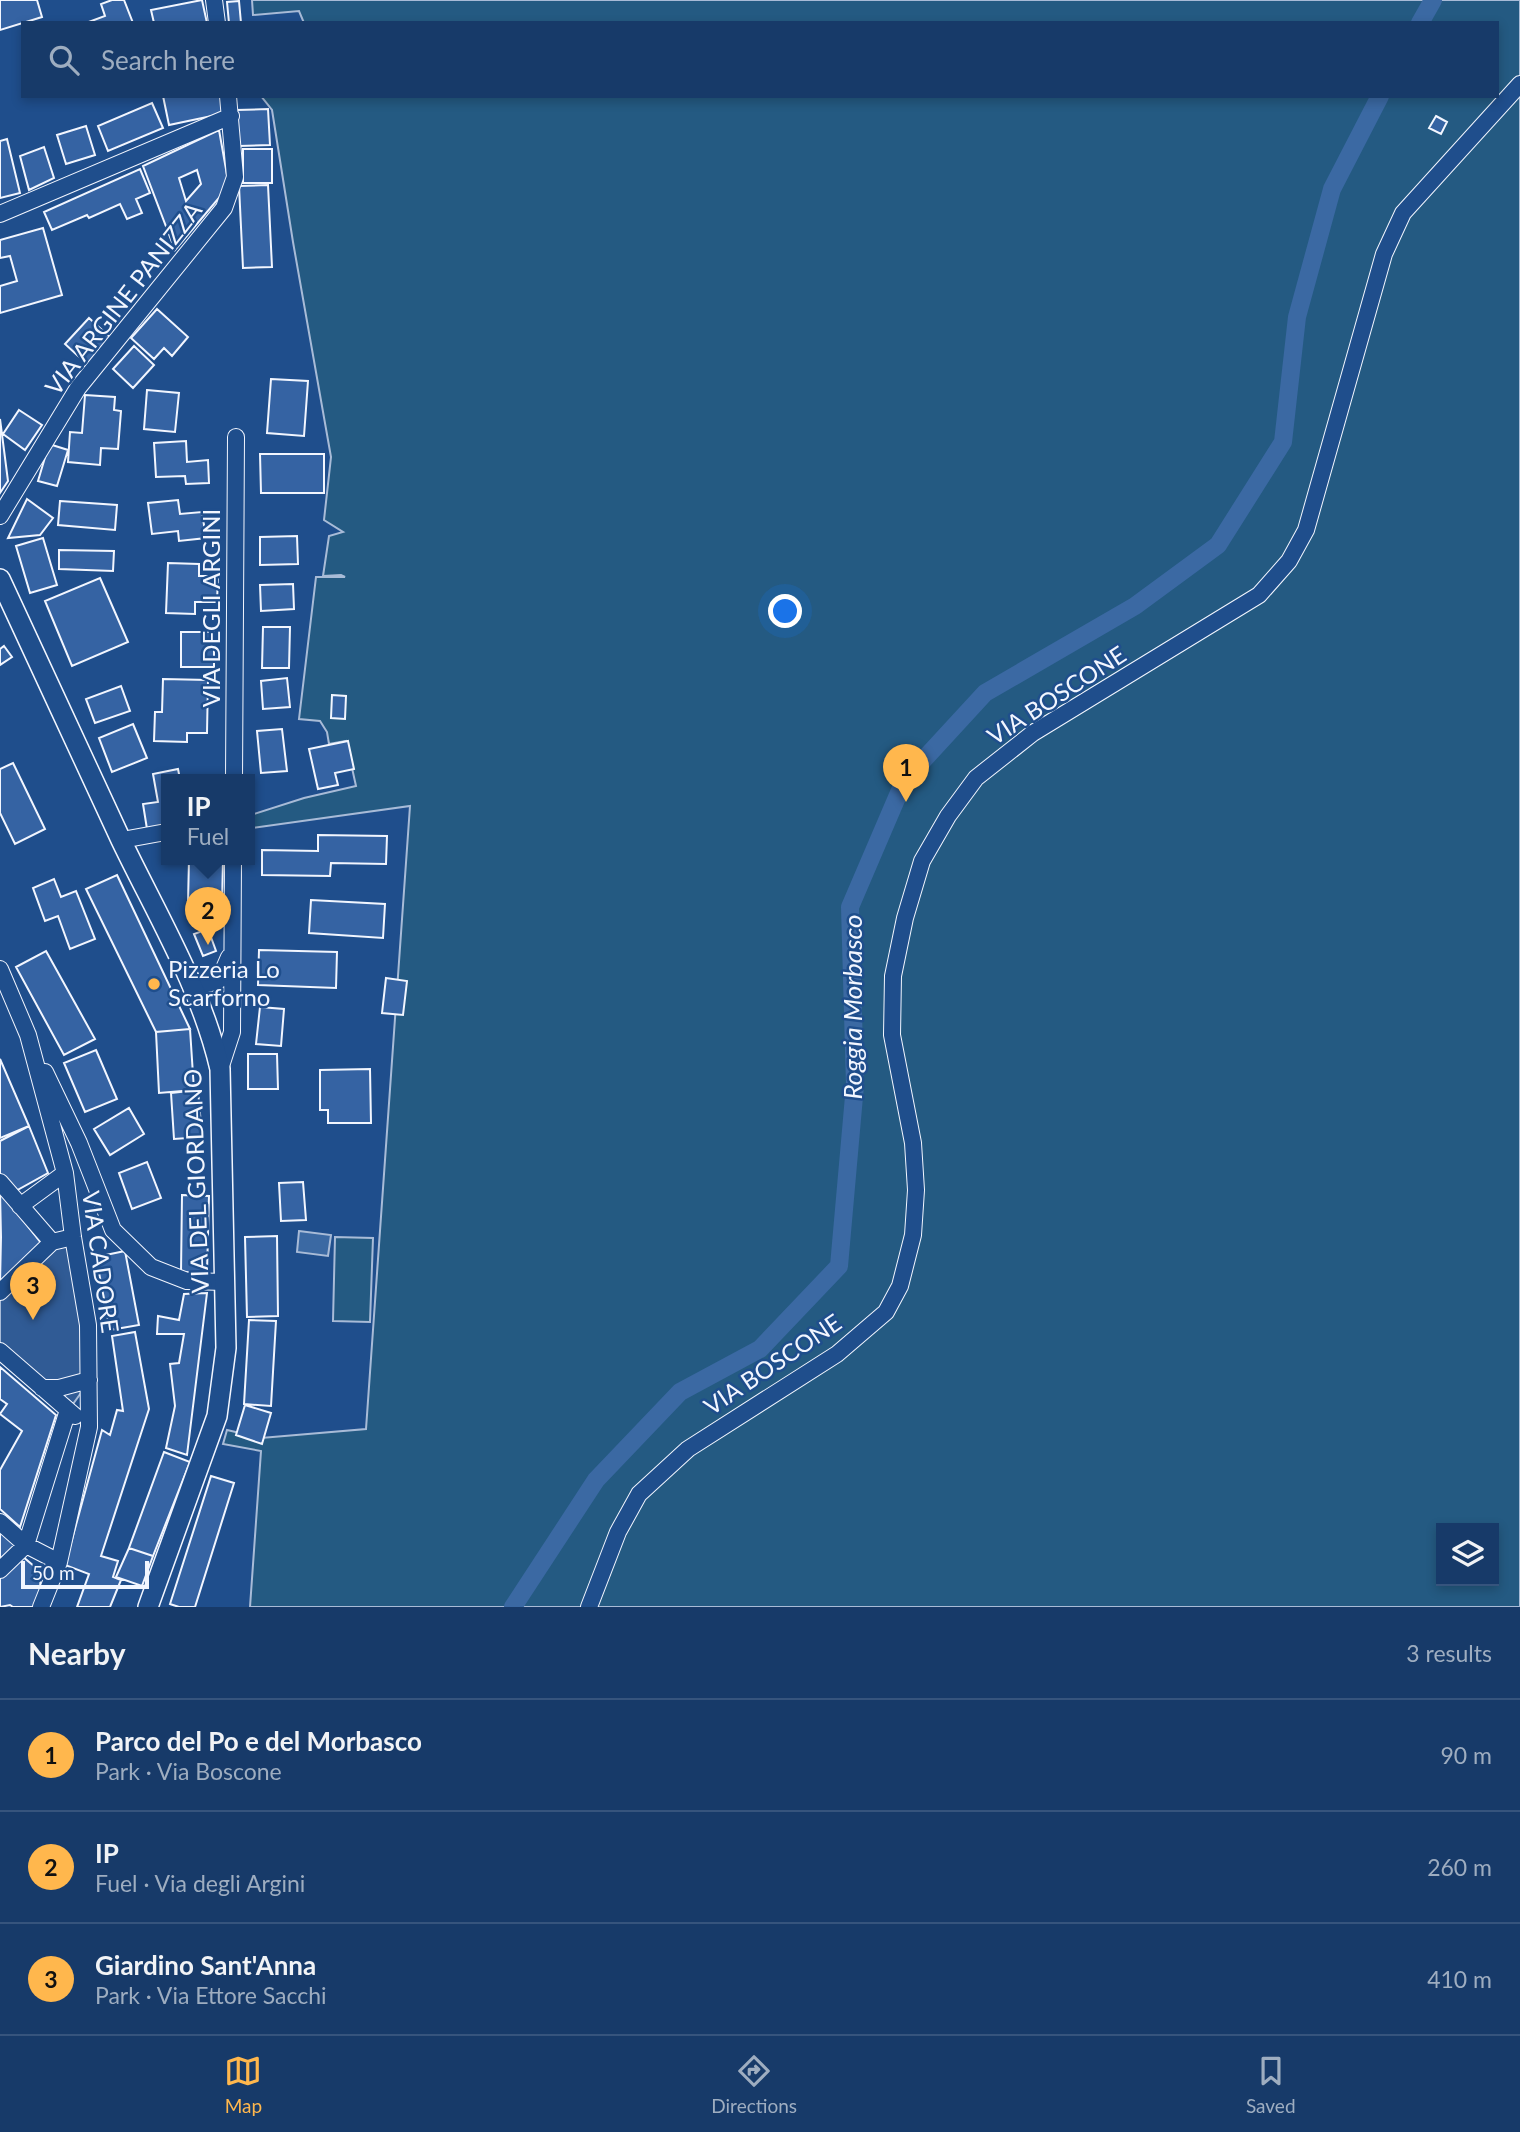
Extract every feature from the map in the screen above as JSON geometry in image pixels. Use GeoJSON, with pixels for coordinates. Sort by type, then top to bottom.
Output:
{"type":"FeatureCollection","features":[{"type":"Feature","properties":{"kind":"street"},"geometry":{"type":"LineString","coordinates":[[214,0],[217,21]]}},
{"type":"Feature","properties":{"kind":"street","name":"VIA BOSCONE"},"geometry":{"type":"LineString","coordinates":[[589,1607],[618,1532],[639,1494],[688,1449],[837,1354],[886,1312],[900,1286],[913,1235],[916,1190],[913,1143],[892,1035],[893,976],[905,918],[922,861],[948,816],[976,778],[1033,733],[1259,595],[1289,561],[1306,530],[1384,254],[1403,213],[1520,84]]}},
{"type":"Feature","properties":{"kind":"street","name":"VIA ARGINE PANIZZA"},"geometry":{"type":"LineString","coordinates":[[0,516],[78,388],[224,208],[235,177],[228,98]]}},
{"type":"Feature","properties":{"kind":"street"},"geometry":{"type":"LineString","coordinates":[[0,214],[230,116]]}},
{"type":"Feature","properties":{"kind":"street","name":"VIA DEGLI ARGINI"},"geometry":{"type":"LineString","coordinates":[[234,774],[236,437]]}},
{"type":"Feature","properties":{"kind":"street","name":"VIA DEL GIORDANO"},"geometry":{"type":"LineString","coordinates":[[0,579],[122,841],[193,985],[211,1032],[220,1069],[226,1348],[217,1416],[148,1607]]}},
{"type":"Feature","properties":{"kind":"street"},"geometry":{"type":"LineString","coordinates":[[122,841],[161,833]]}},
{"type":"Feature","properties":{"kind":"street"},"geometry":{"type":"LineString","coordinates":[[220,1069],[232,1032],[233,865]]}},
{"type":"Feature","properties":{"kind":"street"},"geometry":{"type":"LineString","coordinates":[[193,985],[219,980],[231,948]]}},
{"type":"Feature","properties":{"kind":"street","name":"VIA CADORE"},"geometry":{"type":"LineString","coordinates":[[1,976],[28,1035],[65,1172],[88,1325],[89,1427],[59,1562],[41,1607]]}},
{"type":"Feature","properties":{"kind":"street"},"geometry":{"type":"LineString","coordinates":[[28,1035],[79,1143],[113,1230],[151,1267],[187,1281],[225,1282]]}},
{"type":"Feature","properties":{"kind":"street"},"geometry":{"type":"LineString","coordinates":[[20,1206],[65,1172]]}},
{"type":"Feature","properties":{"kind":"street"},"geometry":{"type":"LineString","coordinates":[[0,1182],[52,1242]]}},
{"type":"Feature","properties":{"kind":"street"},"geometry":{"type":"LineString","coordinates":[[0,1292],[52,1242],[73,1237]]}},
{"type":"Feature","properties":{"kind":"street"},"geometry":{"type":"LineString","coordinates":[[0,1351],[89,1427]]}},
{"type":"Feature","properties":{"kind":"street"},"geometry":{"type":"LineString","coordinates":[[43,1388],[59,1388],[89,1380]]}},
{"type":"Feature","properties":{"kind":"street"},"geometry":{"type":"LineString","coordinates":[[0,1570],[26,1545],[68,1410]]}},
{"type":"Feature","properties":{"kind":"street"},"geometry":{"type":"LineString","coordinates":[[0,1522],[26,1545],[59,1562]]}},
{"type":"Feature","properties":{"kind":"shaded area"},"geometry":{"type":"Polygon","coordinates":[[[252,0],[1520,0],[1520,1607],[250,1607],[261,1451],[223,1444],[227,1430],[261,1438],[366,1429],[410,806],[255,828],[255,814],[304,798],[356,786],[346,741],[329,744],[327,732],[320,721],[299,719],[316,577],[345,577],[323,576],[329,536],[343,532],[324,520],[331,457],[272,110],[263,98],[1499,98],[1499,21],[303,21],[299,11],[253,15],[252,0]]]}},
{"type":"Feature","properties":{"kind":"shaded area"},"geometry":{"type":"Polygon","coordinates":[[[299,1231],[331,1235],[328,1256],[297,1252],[299,1231]]]}},
{"type":"Feature","properties":{"kind":"shaded area"},"geometry":{"type":"Polygon","coordinates":[[[335,1237],[373,1238],[370,1322],[333,1321],[335,1237]]]}},
{"type":"Feature","properties":{"kind":"shaded area"},"geometry":{"type":"Polygon","coordinates":[[[68,1244],[82,1330],[83,1390],[73,1404],[0,1343],[0,1299],[54,1247],[68,1244]]]}},
{"type":"Feature","properties":{"kind":"building"},"geometry":{"type":"Polygon","coordinates":[[[0,0],[37,0],[42,17],[21,21],[21,24],[0,30],[0,0]]]}},
{"type":"Feature","properties":{"kind":"building"},"geometry":{"type":"Polygon","coordinates":[[[124,0],[132,21],[91,21],[105,16],[101,4],[124,0]]]}},
{"type":"Feature","properties":{"kind":"building"},"geometry":{"type":"Polygon","coordinates":[[[202,0],[207,21],[154,21],[151,10],[202,0]]]}},
{"type":"Feature","properties":{"kind":"building"},"geometry":{"type":"Polygon","coordinates":[[[239,1],[241,21],[229,21],[227,2],[239,1]]]}},
{"type":"Feature","properties":{"kind":"building"},"geometry":{"type":"Polygon","coordinates":[[[163,98],[222,98],[226,113],[169,125],[163,98]]]}},
{"type":"Feature","properties":{"kind":"building"},"geometry":{"type":"Polygon","coordinates":[[[152,103],[163,128],[108,151],[98,126],[152,103]]]}},
{"type":"Feature","properties":{"kind":"building"},"geometry":{"type":"Polygon","coordinates":[[[268,109],[270,145],[239,146],[237,110],[268,109]]]}},
{"type":"Feature","properties":{"kind":"building"},"geometry":{"type":"Polygon","coordinates":[[[1436,116],[1447,122],[1441,134],[1429,128],[1436,116]]]}},
{"type":"Feature","properties":{"kind":"building"},"geometry":{"type":"Polygon","coordinates":[[[86,126],[95,155],[66,164],[57,135],[86,126]]]}},
{"type":"Feature","properties":{"kind":"building"},"geometry":{"type":"Polygon","coordinates":[[[219,130],[229,186],[175,250],[143,166],[219,130]],[[197,170],[179,178],[186,201],[201,184],[197,170]]]}},
{"type":"Feature","properties":{"kind":"building"},"geometry":{"type":"Polygon","coordinates":[[[7,139],[20,193],[0,198],[0,141],[7,139]]]}},
{"type":"Feature","properties":{"kind":"building"},"geometry":{"type":"Polygon","coordinates":[[[44,147],[54,178],[29,190],[20,156],[44,147]]]}},
{"type":"Feature","properties":{"kind":"building"},"geometry":{"type":"Polygon","coordinates":[[[243,149],[272,149],[272,183],[243,183],[243,149]]]}},
{"type":"Feature","properties":{"kind":"building"},"geometry":{"type":"Polygon","coordinates":[[[140,169],[150,193],[136,199],[142,213],[127,219],[120,204],[52,230],[44,212],[140,169]]]}},
{"type":"Feature","properties":{"kind":"building"},"geometry":{"type":"Polygon","coordinates":[[[268,185],[272,267],[243,268],[239,186],[268,185]]]}},
{"type":"Feature","properties":{"kind":"building"},"geometry":{"type":"Polygon","coordinates":[[[43,228],[62,295],[0,313],[0,286],[17,281],[10,256],[0,258],[0,240],[43,228]]]}},
{"type":"Feature","properties":{"kind":"building"},"geometry":{"type":"Polygon","coordinates":[[[157,309],[188,337],[172,356],[164,348],[154,359],[131,338],[157,309]]]}},
{"type":"Feature","properties":{"kind":"building"},"geometry":{"type":"Polygon","coordinates":[[[89,318],[112,339],[88,365],[65,344],[89,318]]]}},
{"type":"Feature","properties":{"kind":"building"},"geometry":{"type":"Polygon","coordinates":[[[134,346],[154,365],[133,388],[113,369],[134,346]]]}},
{"type":"Feature","properties":{"kind":"building"},"geometry":{"type":"Polygon","coordinates":[[[271,379],[308,381],[304,436],[267,433],[271,379]]]}},
{"type":"Feature","properties":{"kind":"building"},"geometry":{"type":"Polygon","coordinates":[[[147,390],[179,393],[175,432],[144,429],[147,390]]]}},
{"type":"Feature","properties":{"kind":"building"},"geometry":{"type":"Polygon","coordinates":[[[85,395],[115,397],[114,410],[121,411],[118,449],[101,448],[100,465],[68,462],[70,432],[82,433],[85,395]]]}},
{"type":"Feature","properties":{"kind":"building"},"geometry":{"type":"Polygon","coordinates":[[[19,410],[42,425],[25,450],[3,434],[19,410]]]}},
{"type":"Feature","properties":{"kind":"building"},"geometry":{"type":"Polygon","coordinates":[[[0,419],[8,481],[0,493],[0,419]]]}},
{"type":"Feature","properties":{"kind":"building"},"geometry":{"type":"Polygon","coordinates":[[[186,441],[187,462],[208,460],[209,483],[186,484],[185,476],[156,477],[154,443],[186,441]]]}},
{"type":"Feature","properties":{"kind":"building"},"geometry":{"type":"Polygon","coordinates":[[[49,444],[68,450],[57,486],[38,481],[49,444]]]}},
{"type":"Feature","properties":{"kind":"building"},"geometry":{"type":"Polygon","coordinates":[[[260,454],[324,454],[324,493],[261,493],[260,454]]]}},
{"type":"Feature","properties":{"kind":"building"},"geometry":{"type":"Polygon","coordinates":[[[27,499],[53,518],[40,535],[8,538],[27,499]]]}},
{"type":"Feature","properties":{"kind":"building"},"geometry":{"type":"Polygon","coordinates":[[[178,500],[180,514],[202,512],[206,538],[179,541],[178,531],[152,534],[148,503],[178,500]]]}},
{"type":"Feature","properties":{"kind":"building"},"geometry":{"type":"Polygon","coordinates":[[[60,501],[117,505],[115,530],[58,525],[60,501]]]}},
{"type":"Feature","properties":{"kind":"building"},"geometry":{"type":"Polygon","coordinates":[[[297,536],[298,564],[260,565],[260,537],[297,536]]]}},
{"type":"Feature","properties":{"kind":"building"},"geometry":{"type":"Polygon","coordinates":[[[43,538],[57,585],[30,593],[16,546],[43,538]]]}},
{"type":"Feature","properties":{"kind":"building"},"geometry":{"type":"Polygon","coordinates":[[[59,550],[114,551],[113,571],[59,569],[59,550]]]}},
{"type":"Feature","properties":{"kind":"building"},"geometry":{"type":"Polygon","coordinates":[[[168,563],[199,564],[199,576],[218,576],[217,602],[195,602],[195,614],[166,613],[168,563]]]}},
{"type":"Feature","properties":{"kind":"building"},"geometry":{"type":"Polygon","coordinates":[[[100,578],[128,642],[72,666],[45,601],[100,578]]]}},
{"type":"Feature","properties":{"kind":"building"},"geometry":{"type":"Polygon","coordinates":[[[293,584],[294,609],[261,611],[260,585],[293,584]]]}},
{"type":"Feature","properties":{"kind":"building"},"geometry":{"type":"Polygon","coordinates":[[[263,627],[290,627],[289,668],[262,668],[263,627]]]}},
{"type":"Feature","properties":{"kind":"building"},"geometry":{"type":"Polygon","coordinates":[[[181,632],[214,632],[214,667],[181,667],[181,632]]]}},
{"type":"Feature","properties":{"kind":"building"},"geometry":{"type":"Polygon","coordinates":[[[4,646],[12,657],[0,665],[0,649],[4,646]]]}},
{"type":"Feature","properties":{"kind":"building"},"geometry":{"type":"Polygon","coordinates":[[[287,678],[290,707],[263,709],[261,681],[287,678]]]}},
{"type":"Feature","properties":{"kind":"building"},"geometry":{"type":"Polygon","coordinates":[[[163,679],[208,680],[207,733],[187,733],[187,742],[154,741],[155,712],[162,712],[163,679]]]}},
{"type":"Feature","properties":{"kind":"building"},"geometry":{"type":"Polygon","coordinates":[[[121,686],[130,711],[95,723],[86,699],[121,686]]]}},
{"type":"Feature","properties":{"kind":"building"},"geometry":{"type":"Polygon","coordinates":[[[332,695],[346,696],[345,719],[331,718],[332,695]]]}},
{"type":"Feature","properties":{"kind":"building"},"geometry":{"type":"Polygon","coordinates":[[[133,724],[147,758],[112,772],[99,738],[133,724]]]}},
{"type":"Feature","properties":{"kind":"building"},"geometry":{"type":"Polygon","coordinates":[[[282,729],[287,771],[261,773],[257,731],[282,729]]]}},
{"type":"Feature","properties":{"kind":"building"},"geometry":{"type":"Polygon","coordinates":[[[348,741],[354,769],[335,773],[338,785],[318,789],[309,749],[348,741]]]}},
{"type":"Feature","properties":{"kind":"building"},"geometry":{"type":"Polygon","coordinates":[[[13,763],[45,829],[15,844],[0,813],[0,769],[13,763]]]}},
{"type":"Feature","properties":{"kind":"building"},"geometry":{"type":"Polygon","coordinates":[[[178,769],[179,774],[161,774],[161,827],[147,829],[143,804],[158,802],[153,774],[178,769]]]}},
{"type":"Feature","properties":{"kind":"building"},"geometry":{"type":"Polygon","coordinates":[[[318,835],[387,836],[386,864],[331,863],[330,876],[262,875],[262,850],[318,851],[318,835]]]}},
{"type":"Feature","properties":{"kind":"building"},"geometry":{"type":"Polygon","coordinates":[[[189,865],[223,865],[222,904],[188,903],[189,865]]]}},
{"type":"Feature","properties":{"kind":"building"},"geometry":{"type":"Polygon","coordinates":[[[117,875],[190,1029],[156,1032],[86,889],[117,875]]]}},
{"type":"Feature","properties":{"kind":"building"},"geometry":{"type":"Polygon","coordinates":[[[54,879],[61,897],[76,891],[95,939],[70,949],[58,916],[45,921],[33,888],[54,879]]]}},
{"type":"Feature","properties":{"kind":"building"},"geometry":{"type":"Polygon","coordinates":[[[311,900],[385,904],[383,938],[309,933],[311,900]]]}},
{"type":"Feature","properties":{"kind":"building"},"geometry":{"type":"Polygon","coordinates":[[[208,929],[216,951],[203,956],[194,934],[208,929]]]}},
{"type":"Feature","properties":{"kind":"building"},"geometry":{"type":"Polygon","coordinates":[[[259,950],[337,952],[336,988],[258,985],[259,950]]]}},
{"type":"Feature","properties":{"kind":"building"},"geometry":{"type":"Polygon","coordinates":[[[46,951],[95,1039],[64,1055],[16,967],[46,951]]]}},
{"type":"Feature","properties":{"kind":"building"},"geometry":{"type":"Polygon","coordinates":[[[386,978],[407,981],[403,1015],[382,1013],[386,978]]]}},
{"type":"Feature","properties":{"kind":"building"},"geometry":{"type":"Polygon","coordinates":[[[260,1007],[284,1009],[281,1046],[256,1044],[260,1007]]]}},
{"type":"Feature","properties":{"kind":"building"},"geometry":{"type":"Polygon","coordinates":[[[190,1029],[194,1090],[159,1093],[156,1032],[190,1029]]]}},
{"type":"Feature","properties":{"kind":"building"},"geometry":{"type":"Polygon","coordinates":[[[96,1050],[117,1099],[85,1112],[64,1063],[96,1050]]]}},
{"type":"Feature","properties":{"kind":"building"},"geometry":{"type":"Polygon","coordinates":[[[248,1054],[277,1054],[278,1089],[248,1089],[248,1054]]]}},
{"type":"Feature","properties":{"kind":"building"},"geometry":{"type":"Polygon","coordinates":[[[0,1059],[29,1126],[0,1138],[0,1059]]]}},
{"type":"Feature","properties":{"kind":"building"},"geometry":{"type":"Polygon","coordinates":[[[370,1069],[371,1123],[328,1123],[328,1110],[320,1110],[320,1070],[370,1069]]]}},
{"type":"Feature","properties":{"kind":"building"},"geometry":{"type":"Polygon","coordinates":[[[198,1090],[202,1137],[174,1139],[171,1093],[198,1090]]]}},
{"type":"Feature","properties":{"kind":"building"},"geometry":{"type":"Polygon","coordinates":[[[129,1108],[144,1134],[110,1155],[94,1129],[129,1108]]]}},
{"type":"Feature","properties":{"kind":"building"},"geometry":{"type":"Polygon","coordinates":[[[29,1126],[48,1173],[12,1193],[0,1177],[0,1141],[29,1126]]]}},
{"type":"Feature","properties":{"kind":"building"},"geometry":{"type":"Polygon","coordinates":[[[147,1162],[161,1198],[132,1209],[119,1173],[147,1162]]]}},
{"type":"Feature","properties":{"kind":"building"},"geometry":{"type":"Polygon","coordinates":[[[303,1182],[306,1220],[281,1221],[279,1183],[303,1182]]]}},
{"type":"Feature","properties":{"kind":"building"},"geometry":{"type":"Polygon","coordinates":[[[0,1191],[41,1243],[0,1284],[1,1237],[0,1191]]]}},
{"type":"Feature","properties":{"kind":"building"},"geometry":{"type":"Polygon","coordinates":[[[182,1195],[209,1196],[207,1273],[181,1272],[182,1195]]]}},
{"type":"Feature","properties":{"kind":"building"},"geometry":{"type":"Polygon","coordinates":[[[277,1236],[278,1316],[247,1317],[245,1237],[277,1236]]]}},
{"type":"Feature","properties":{"kind":"building"},"geometry":{"type":"Polygon","coordinates":[[[125,1251],[139,1325],[110,1330],[96,1257],[125,1251]]]}},
{"type":"Feature","properties":{"kind":"building"},"geometry":{"type":"Polygon","coordinates":[[[207,1293],[187,1455],[166,1448],[175,1406],[170,1364],[179,1363],[184,1334],[157,1334],[158,1316],[179,1320],[184,1294],[207,1293]]]}},
{"type":"Feature","properties":{"kind":"building"},"geometry":{"type":"Polygon","coordinates":[[[249,1320],[276,1321],[271,1406],[244,1404],[249,1320]]]}},
{"type":"Feature","properties":{"kind":"building"},"geometry":{"type":"Polygon","coordinates":[[[135,1332],[149,1409],[101,1556],[118,1561],[113,1577],[121,1580],[110,1607],[77,1607],[89,1574],[65,1565],[102,1430],[110,1435],[117,1410],[123,1411],[112,1336],[135,1332]]]}},
{"type":"Feature","properties":{"kind":"building"},"geometry":{"type":"Polygon","coordinates":[[[0,1367],[56,1415],[20,1527],[0,1509],[0,1470],[22,1431],[0,1414],[7,1404],[0,1399],[0,1367]]]}},
{"type":"Feature","properties":{"kind":"building"},"geometry":{"type":"Polygon","coordinates":[[[245,1405],[271,1413],[262,1444],[236,1435],[245,1405]]]}},
{"type":"Feature","properties":{"kind":"building"},"geometry":{"type":"Polygon","coordinates":[[[164,1452],[190,1462],[153,1556],[129,1548],[164,1452]]]}},
{"type":"Feature","properties":{"kind":"building"},"geometry":{"type":"Polygon","coordinates":[[[211,1476],[234,1483],[195,1607],[179,1607],[170,1604],[211,1476]]]}},
{"type":"Feature","properties":{"kind":"building"},"geometry":{"type":"Polygon","coordinates":[[[0,1531],[18,1547],[0,1567],[0,1531]]]}},
{"type":"Feature","properties":{"kind":"building"},"geometry":{"type":"Polygon","coordinates":[[[129,1548],[153,1556],[142,1586],[116,1577],[129,1548]]]}},
{"type":"Feature","properties":{"kind":"building"},"geometry":{"type":"Polygon","coordinates":[[[22,1556],[41,1572],[39,1605],[0,1607],[0,1576],[22,1556]]]}},
{"type":"Feature","properties":{"kind":"waterway","name":"Roggia Morbasco"},"geometry":{"type":"LineString","coordinates":[[1421,21],[1433,0]]}},
{"type":"Feature","properties":{"kind":"waterway","name":"Roggia Morbasco"},"geometry":{"type":"LineString","coordinates":[[513,1607],[596,1480],[680,1392],[760,1349],[839,1266],[855,1085],[850,907],[904,781],[985,693],[1135,606],[1218,545],[1283,442],[1297,317],[1332,189],[1379,98]]}},
{"type":"Feature","properties":{"kind":"place","name":"Parco del Po e del Morbasco"},"geometry":{"type":"Point","coordinates":[906,802]}},
{"type":"Feature","properties":{"kind":"place","name":"IP"},"geometry":{"type":"Point","coordinates":[208,945]}},
{"type":"Feature","properties":{"kind":"place","name":"Pizzeria Lo Scarforno"},"geometry":{"type":"Point","coordinates":[154,984]}},
{"type":"Feature","properties":{"kind":"place","name":"Giardino Sant'Anna"},"geometry":{"type":"Point","coordinates":[33,1320]}}]}
